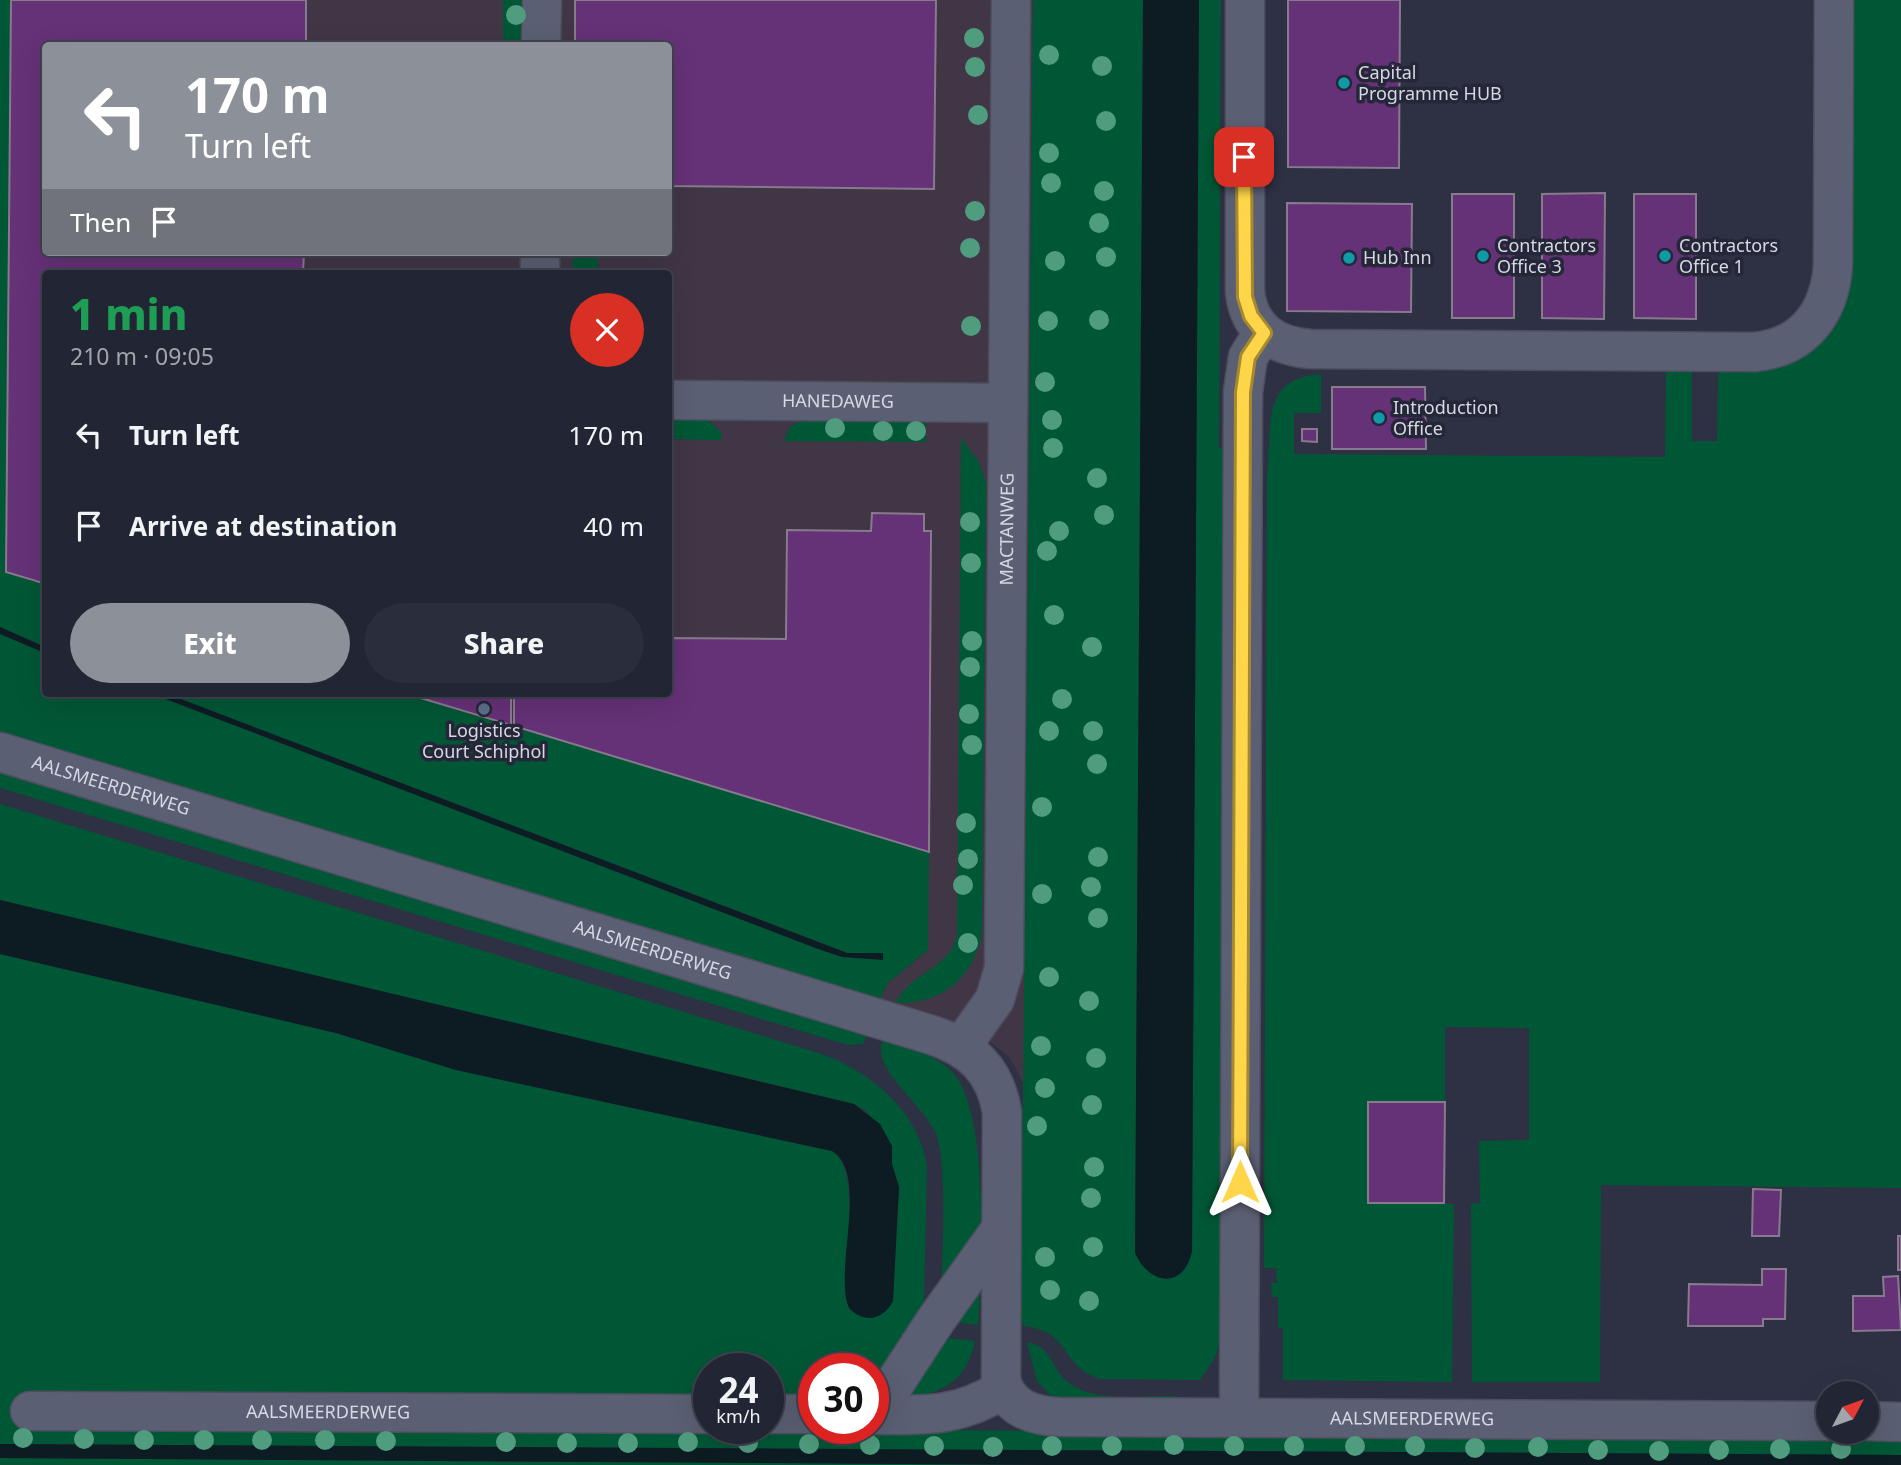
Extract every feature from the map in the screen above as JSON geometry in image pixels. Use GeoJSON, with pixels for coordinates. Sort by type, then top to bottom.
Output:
{"type":"FeatureCollection","features":[{"type":"Feature","properties":{"kind":"street"},"geometry":{"type":"LineString","coordinates":[[541,42],[542,0]]}},
{"type":"Feature","properties":{"kind":"street","name":"MACTANWEG"},"geometry":{"type":"LineString","coordinates":[[961,1047],[995,999],[1004,968],[1011,0]]}},
{"type":"Feature","properties":{"kind":"street"},"geometry":{"type":"LineString","coordinates":[[1245,0],[1244,284],[1249,312],[1264,333],[1285,346],[1310,349],[1754,352],[1770,351],[1807,332],[1822,311],[1832,276],[1834,0]]}},
{"type":"Feature","properties":{"kind":"street"},"geometry":{"type":"LineString","coordinates":[[1239,1417],[1243,392],[1248,357],[1264,333]]}},
{"type":"Feature","properties":{"kind":"street","name":"HANEDAWEG"},"geometry":{"type":"LineString","coordinates":[[672,400],[1008,403]]}},
{"type":"Feature","properties":{"kind":"street","name":"AALSMEERDERWEG"},"geometry":{"type":"LineString","coordinates":[[0,752],[932,1035],[961,1047],[977,1058],[990,1076],[1001,1105],[1000,1376],[1003,1389],[1021,1408],[1052,1417],[1816,1421]]}},
{"type":"Feature","properties":{"kind":"street"},"geometry":{"type":"LineString","coordinates":[[889,1393],[1001,1228]]}},
{"type":"Feature","properties":{"kind":"street"},"geometry":{"type":"LineString","coordinates":[[889,1415],[950,1413],[972,1407],[1003,1389]]}},
{"type":"Feature","properties":{"kind":"street","name":"AALSMEERDERWEG"},"geometry":{"type":"LineString","coordinates":[[30,1411],[693,1413]]}},
{"type":"Feature","properties":{"kind":"street"},"geometry":{"type":"LineString","coordinates":[[1880,1421],[1901,1422]]}},
{"type":"Feature","properties":{"kind":"shaded area"},"geometry":{"type":"Polygon","coordinates":[[[11,0],[1143,0],[1139,708],[1105,708],[1021,1318],[1023,1082],[1009,1057],[981,1034],[880,999],[888,983],[928,950],[928,852],[417,697],[672,697],[672,270],[42,270],[42,583],[6,572],[11,0]]]}},
{"type":"Feature","properties":{"kind":"shaded area"},"geometry":{"type":"Polygon","coordinates":[[[1143,0],[1199,0],[1192,1251],[1182,1272],[1166,1279],[1149,1272],[1135,1253],[1143,0]]]}},
{"type":"Feature","properties":{"kind":"shaded area"},"geometry":{"type":"Polygon","coordinates":[[[0,627],[42,646],[42,652],[0,634],[0,627]]]}},
{"type":"Feature","properties":{"kind":"shaded area"},"geometry":{"type":"Polygon","coordinates":[[[160,697],[175,697],[847,953],[883,953],[883,960],[842,957],[160,697]]]}},
{"type":"Feature","properties":{"kind":"shaded area"},"geometry":{"type":"Polygon","coordinates":[[[0,900],[854,1104],[880,1124],[892,1146],[892,1164],[899,1187],[893,1301],[884,1312],[873,1318],[861,1316],[849,1308],[845,1291],[850,1200],[848,1180],[843,1163],[832,1151],[456,1070],[336,1033],[0,954],[0,900]]]}},
{"type":"Feature","properties":{"kind":"shaded area"},"geometry":{"type":"Polygon","coordinates":[[[0,1444],[1901,1455],[1901,1465],[1050,1465],[0,1458],[0,1444]]]}},
{"type":"Feature","properties":{"kind":"green space"},"geometry":{"type":"Polygon","coordinates":[[[0,0],[11,0],[6,572],[42,583],[42,646],[0,627],[0,0]]]}},
{"type":"Feature","properties":{"kind":"green space"},"geometry":{"type":"Polygon","coordinates":[[[503,0],[524,0],[524,42],[503,42],[503,0]]]}},
{"type":"Feature","properties":{"kind":"green space"},"geometry":{"type":"Polygon","coordinates":[[[1033,0],[1143,0],[1135,1253],[1180,1275],[1192,1251],[1199,0],[1221,0],[1219,448],[1225,448],[1221,1336],[1216,1356],[1200,1380],[1100,1379],[1078,1366],[1050,1335],[1039,1329],[1023,1326],[1021,1318],[1033,0]]]}},
{"type":"Feature","properties":{"kind":"green space"},"geometry":{"type":"Polygon","coordinates":[[[1851,0],[1901,0],[1901,1188],[1601,1185],[1600,1382],[1472,1382],[1471,1204],[1480,1203],[1479,1141],[1529,1140],[1529,1028],[1445,1027],[1445,1102],[1368,1102],[1368,1203],[1454,1204],[1452,1382],[1283,1380],[1283,1328],[1278,1328],[1278,1297],[1272,1297],[1271,1283],[1277,1283],[1276,1268],[1264,1268],[1267,474],[1270,425],[1278,396],[1287,385],[1301,378],[1321,374],[1321,413],[1294,413],[1294,454],[1665,457],[1666,369],[1692,369],[1692,441],[1717,441],[1718,374],[1721,369],[1833,327],[1847,295],[1851,0]]]}},
{"type":"Feature","properties":{"kind":"green space"},"geometry":{"type":"Polygon","coordinates":[[[573,256],[598,256],[598,270],[572,270],[573,256]]]}},
{"type":"Feature","properties":{"kind":"green space"},"geometry":{"type":"Polygon","coordinates":[[[672,418],[709,421],[721,432],[722,440],[672,439],[672,418]]]}},
{"type":"Feature","properties":{"kind":"green space"},"geometry":{"type":"Polygon","coordinates":[[[806,419],[926,422],[926,442],[783,441],[791,426],[806,419]]]}},
{"type":"Feature","properties":{"kind":"green space"},"geometry":{"type":"Polygon","coordinates":[[[961,438],[979,462],[986,484],[982,932],[972,962],[964,975],[953,985],[927,999],[896,1003],[909,985],[946,956],[957,936],[961,438]]]}},
{"type":"Feature","properties":{"kind":"green space"},"geometry":{"type":"Polygon","coordinates":[[[0,634],[42,652],[42,697],[160,697],[842,957],[882,953],[848,953],[176,697],[417,697],[929,852],[928,950],[888,983],[880,999],[0,731],[0,634]]]}},
{"type":"Feature","properties":{"kind":"green space"},"geometry":{"type":"Polygon","coordinates":[[[0,772],[867,1035],[863,1044],[849,1045],[831,1040],[0,788],[0,772]]]}},
{"type":"Feature","properties":{"kind":"green space"},"geometry":{"type":"Polygon","coordinates":[[[0,804],[822,1054],[840,1062],[875,1083],[890,1096],[914,1128],[927,1166],[924,1306],[939,1337],[975,1341],[961,1373],[950,1383],[923,1395],[907,1398],[889,1399],[889,1353],[798,1353],[798,1399],[784,1398],[784,1353],[693,1353],[693,1399],[184,1424],[693,1428],[693,1444],[784,1444],[784,1429],[798,1429],[798,1444],[889,1444],[889,1430],[1816,1437],[1816,1444],[1880,1444],[1880,1438],[1901,1438],[1901,1455],[0,1444],[0,954],[336,1033],[456,1070],[832,1151],[841,1161],[847,1176],[849,1196],[845,1296],[854,1311],[867,1317],[881,1314],[893,1301],[899,1187],[892,1164],[892,1146],[865,1110],[854,1104],[0,900],[0,804]]]}},
{"type":"Feature","properties":{"kind":"green space"},"geometry":{"type":"Polygon","coordinates":[[[883,1040],[940,1062],[955,1075],[966,1096],[973,1125],[981,1196],[978,1325],[956,1322],[941,1307],[943,1193],[940,1149],[929,1122],[890,1074],[881,1051],[883,1040]]]}},
{"type":"Feature","properties":{"kind":"green space"},"geometry":{"type":"Polygon","coordinates":[[[1027,1342],[1043,1349],[1063,1377],[1080,1390],[1107,1396],[1177,1396],[1155,1402],[1054,1399],[1037,1381],[1027,1342]]]}},
{"type":"Feature","properties":{"kind":"green space"},"geometry":{"type":"Polygon","coordinates":[[[0,1458],[1050,1465],[0,1465],[0,1458]]]}},
{"type":"Feature","properties":{"kind":"building"},"geometry":{"type":"Polygon","coordinates":[[[11,0],[306,0],[306,42],[42,42],[42,256],[304,256],[303,270],[42,270],[42,583],[6,572],[11,0]]]}},
{"type":"Feature","properties":{"kind":"building"},"geometry":{"type":"Polygon","coordinates":[[[575,0],[936,0],[934,189],[672,186],[672,42],[575,42],[575,0]]]}},
{"type":"Feature","properties":{"kind":"building","name":"Capital Programme HUB"},"geometry":{"type":"Polygon","coordinates":[[[1288,0],[1400,0],[1399,168],[1288,167],[1288,0]]]}},
{"type":"Feature","properties":{"kind":"building"},"geometry":{"type":"Polygon","coordinates":[[[1605,193],[1604,319],[1542,318],[1542,194],[1605,193]]]}},
{"type":"Feature","properties":{"kind":"building","name":"Contractors Office 3"},"geometry":{"type":"Polygon","coordinates":[[[1452,194],[1514,194],[1514,318],[1452,318],[1452,194]]]}},
{"type":"Feature","properties":{"kind":"building","name":"Contractors Office 1"},"geometry":{"type":"Polygon","coordinates":[[[1634,194],[1696,194],[1696,319],[1634,318],[1634,194]]]}},
{"type":"Feature","properties":{"kind":"building","name":"Hub Inn"},"geometry":{"type":"Polygon","coordinates":[[[1287,203],[1412,204],[1411,312],[1287,311],[1287,203]]]}},
{"type":"Feature","properties":{"kind":"building","name":"Introduction Office"},"geometry":{"type":"Polygon","coordinates":[[[1332,387],[1425,387],[1426,449],[1332,449],[1332,387]]]}},
{"type":"Feature","properties":{"kind":"building"},"geometry":{"type":"Polygon","coordinates":[[[1302,429],[1317,429],[1317,442],[1302,441],[1302,429]]]}},
{"type":"Feature","properties":{"kind":"building","name":"Logistics Court Schiphol"},"geometry":{"type":"Polygon","coordinates":[[[872,513],[924,514],[924,531],[931,531],[929,852],[514,726],[514,697],[672,697],[672,638],[786,639],[787,530],[871,531],[872,513]]]}},
{"type":"Feature","properties":{"kind":"building","name":"Logistics Court Schiphol"},"geometry":{"type":"Polygon","coordinates":[[[417,697],[511,697],[511,725],[417,697]]]}},
{"type":"Feature","properties":{"kind":"building"},"geometry":{"type":"Polygon","coordinates":[[[1368,1102],[1445,1102],[1444,1203],[1368,1203],[1368,1102]]]}},
{"type":"Feature","properties":{"kind":"building"},"geometry":{"type":"Polygon","coordinates":[[[1753,1189],[1781,1190],[1779,1236],[1752,1236],[1753,1189]]]}},
{"type":"Feature","properties":{"kind":"building"},"geometry":{"type":"Polygon","coordinates":[[[1898,1236],[1901,1236],[1901,1270],[1898,1270],[1898,1236]]]}},
{"type":"Feature","properties":{"kind":"building"},"geometry":{"type":"Polygon","coordinates":[[[1762,1269],[1786,1269],[1785,1319],[1763,1319],[1763,1326],[1688,1326],[1689,1284],[1762,1285],[1762,1269]]]}},
{"type":"Feature","properties":{"kind":"building"},"geometry":{"type":"Polygon","coordinates":[[[1898,1276],[1901,1330],[1853,1331],[1853,1296],[1884,1296],[1883,1277],[1898,1276]]]}},
{"type":"Feature","properties":{"kind":"place","name":"Capital Programme HUB"},"geometry":{"type":"Point","coordinates":[1344,83]}},
{"type":"Feature","properties":{"kind":"place","name":"Contractors Office 3"},"geometry":{"type":"Point","coordinates":[1483,256]}},
{"type":"Feature","properties":{"kind":"place","name":"Contractors Office 1"},"geometry":{"type":"Point","coordinates":[1665,256]}},
{"type":"Feature","properties":{"kind":"place","name":"Hub Inn"},"geometry":{"type":"Point","coordinates":[1349,258]}},
{"type":"Feature","properties":{"kind":"place","name":"Introduction Office"},"geometry":{"type":"Point","coordinates":[1379,418]}},
{"type":"Feature","properties":{"kind":"place","name":"Logistics Court Schiphol"},"geometry":{"type":"Point","coordinates":[484,709]}},
{"type":"Feature","properties":{"kind":"route"},"geometry":{"type":"LineString","coordinates":[[1240,1182],[1243,392],[1248,357],[1264,333],[1255,324],[1245,297],[1244,157]]}}]}
